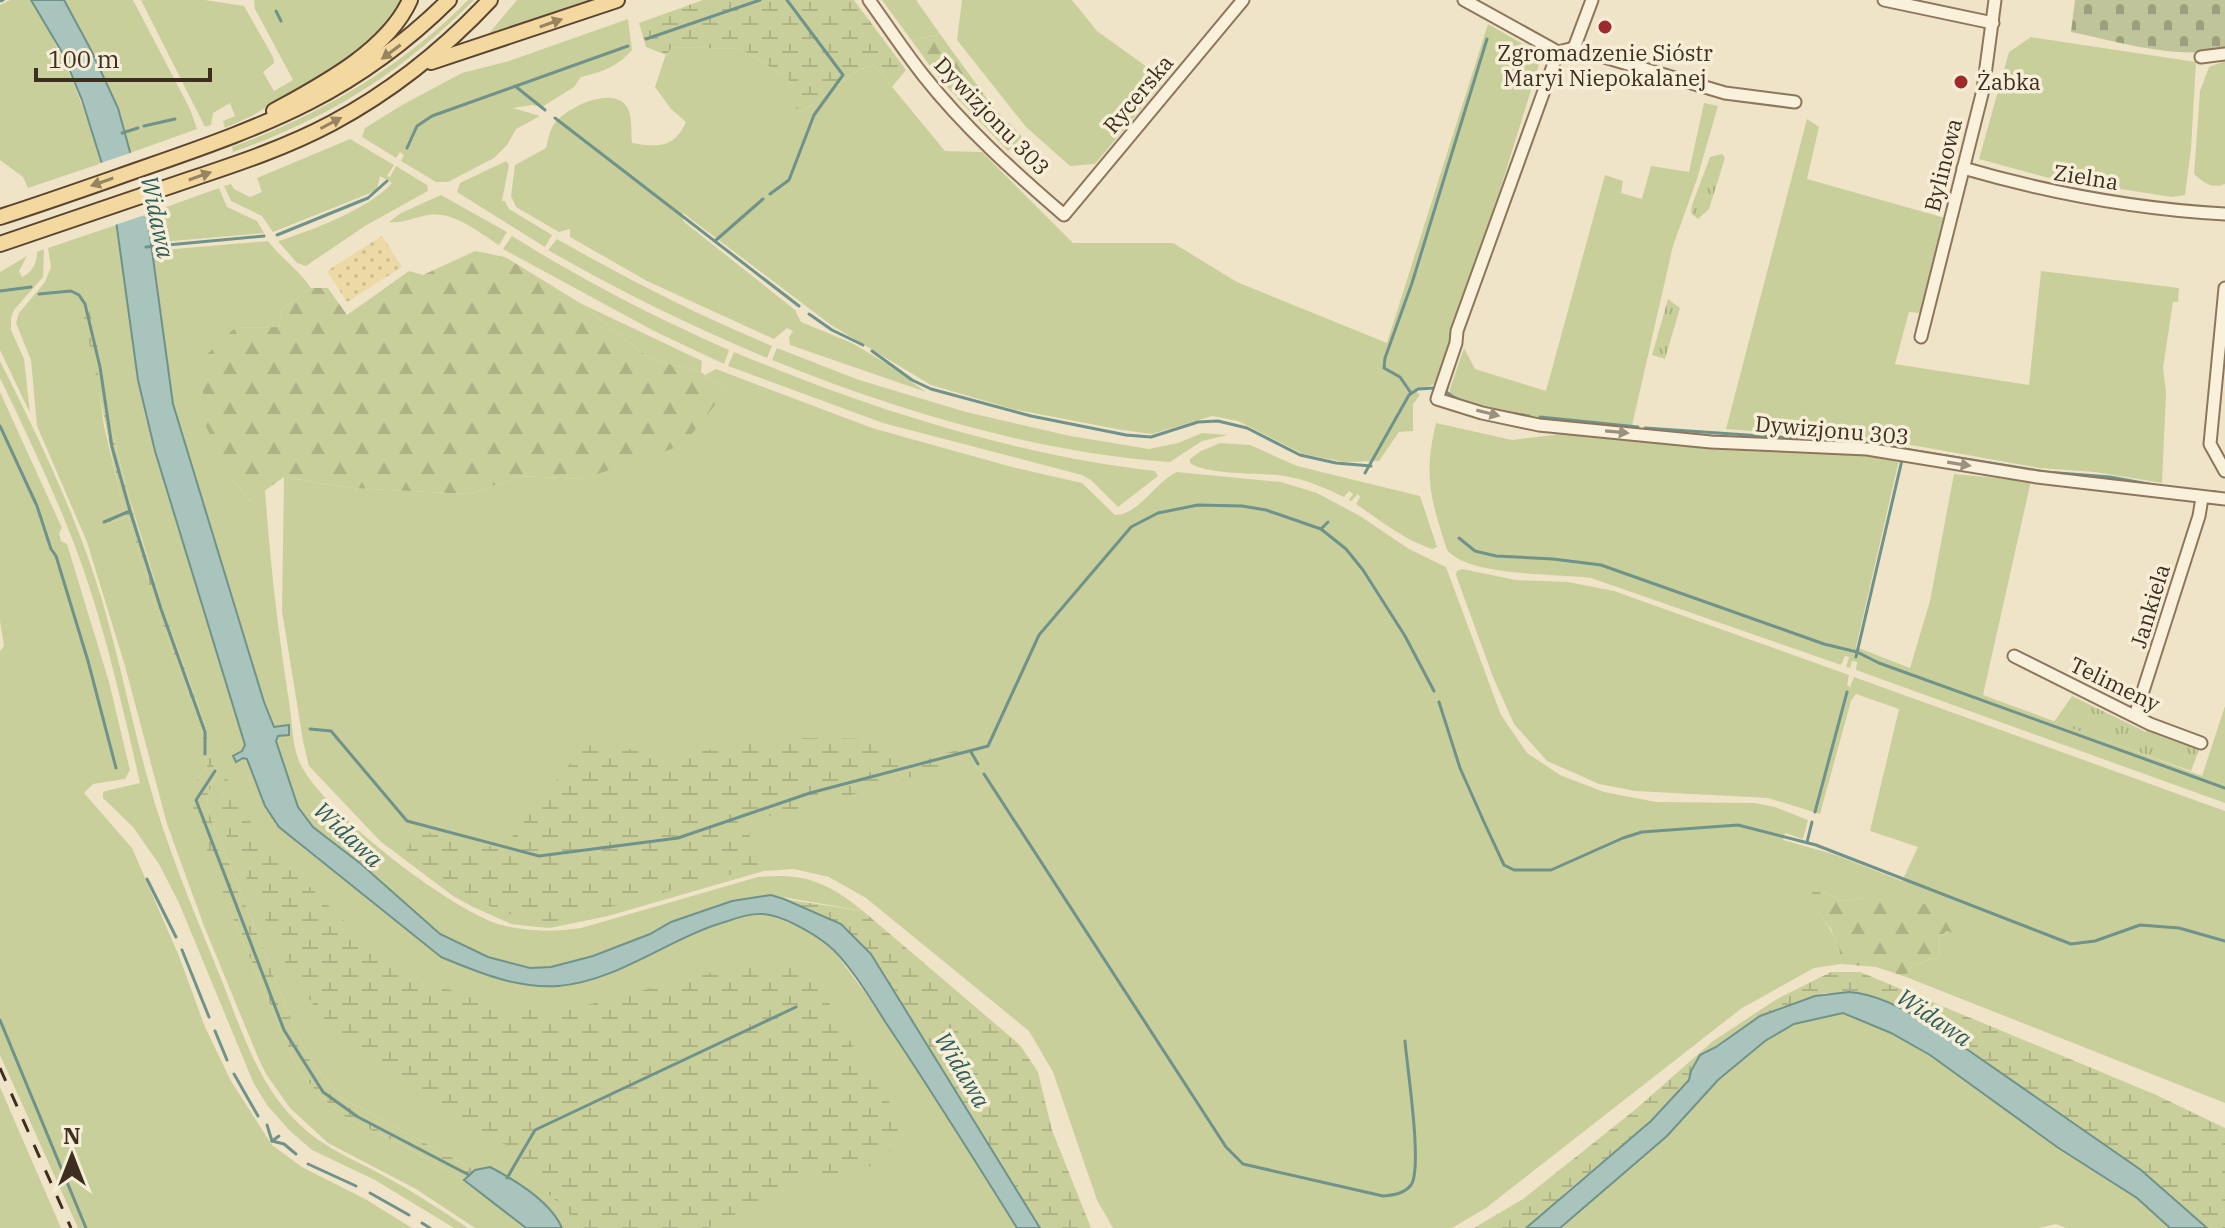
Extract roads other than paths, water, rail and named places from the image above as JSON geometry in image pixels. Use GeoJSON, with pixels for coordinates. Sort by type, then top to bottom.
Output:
{"type":"FeatureCollection","features":[{"type":"Feature","properties":{"kind":"main road"},"geometry":{"type":"LineString","coordinates":[[231,137],[323,82],[375,46],[395,25],[410,0]]}},
{"type":"Feature","properties":{"kind":"main road"},"geometry":{"type":"LineString","coordinates":[[6,216],[231,137],[316,100],[368,69],[408,39],[449,0]]}},
{"type":"Feature","properties":{"kind":"main road"},"geometry":{"type":"LineString","coordinates":[[0,244],[237,163],[334,122],[420,66],[490,0]]}},
{"type":"Feature","properties":{"kind":"main road"},"geometry":{"type":"LineString","coordinates":[[420,66],[617,0]]}},
{"type":"Feature","properties":{"kind":"street","name":"Dywizjonu 303"},"geometry":{"type":"LineString","coordinates":[[869,0],[922,74],[950,106],[1012,169],[1064,215]]}},
{"type":"Feature","properties":{"kind":"street","name":"Rycerska"},"geometry":{"type":"LineString","coordinates":[[1064,215],[1243,0]]}},
{"type":"Feature","properties":{"kind":"street"},"geometry":{"type":"LineString","coordinates":[[1464,0],[1558,52],[1574,48],[1725,93],[1795,102]]}},
{"type":"Feature","properties":{"kind":"street"},"geometry":{"type":"LineString","coordinates":[[1574,48],[1592,0]]}},
{"type":"Feature","properties":{"kind":"street"},"geometry":{"type":"LineString","coordinates":[[1884,0],[1993,23]]}},
{"type":"Feature","properties":{"kind":"street","name":"Bylinowa"},"geometry":{"type":"LineString","coordinates":[[1921,337],[1983,90],[1995,0]]}},
{"type":"Feature","properties":{"kind":"street","name":"Dywizjonu 303"},"geometry":{"type":"LineString","coordinates":[[1558,52],[1457,331],[1456,343],[1437,399],[1482,413],[1539,425],[1711,442],[1867,449],[2037,477],[2099,482],[2202,503],[2225,499]]}},
{"type":"Feature","properties":{"kind":"street"},"geometry":{"type":"LineString","coordinates":[[2201,57],[2225,54]]}},
{"type":"Feature","properties":{"kind":"street","name":"Zielna"},"geometry":{"type":"LineString","coordinates":[[1963,168],[2058,193],[2135,206],[2225,214]]}},
{"type":"Feature","properties":{"kind":"street"},"geometry":{"type":"LineString","coordinates":[[2225,288],[2210,444],[2225,471]]}},
{"type":"Feature","properties":{"kind":"street","name":"Jankiela"},"geometry":{"type":"LineString","coordinates":[[2135,716],[2202,503]]}},
{"type":"Feature","properties":{"kind":"street","name":"Telimeny"},"geometry":{"type":"LineString","coordinates":[[2014,656],[2135,716],[2201,743]]}},
{"type":"Feature","properties":{"kind":"water"},"geometry":{"type":"Polygon","coordinates":[[[31,0],[64,0],[118,108],[147,214],[173,404],[264,702],[274,727],[289,725],[289,735],[278,736],[276,741],[298,807],[313,827],[361,864],[440,934],[488,957],[530,968],[551,967],[593,956],[650,934],[671,922],[732,901],[771,895],[841,924],[871,954],[1040,1228],[1017,1228],[867,993],[836,952],[797,925],[771,915],[736,918],[686,937],[602,976],[558,986],[528,985],[483,974],[441,957],[279,827],[265,806],[247,759],[236,762],[233,756],[245,745],[155,451],[138,380],[113,199],[82,100],[63,54],[31,0]]]}},
{"type":"Feature","properties":{"kind":"water"},"geometry":{"type":"Polygon","coordinates":[[[1849,992],[1882,1000],[1932,1025],[2141,1170],[2207,1228],[2170,1228],[2137,1198],[2057,1147],[1930,1055],[1891,1033],[1843,1013],[1794,1024],[1765,1041],[1718,1080],[1667,1136],[1560,1228],[1526,1228],[1651,1121],[1689,1080],[1700,1055],[1760,1016],[1815,996],[1849,992]]]}},
{"type":"Feature","properties":{"kind":"water"},"geometry":{"type":"Polygon","coordinates":[[[490,1167],[541,1201],[562,1228],[526,1228],[464,1180],[475,1170],[490,1167]]]}},
{"type":"Feature","properties":{"kind":"waterway"},"geometry":{"type":"LineString","coordinates":[[646,39],[760,0]]}},
{"type":"Feature","properties":{"kind":"waterway"},"geometry":{"type":"LineString","coordinates":[[770,194],[789,180],[814,115],[843,75],[787,0]]}},
{"type":"Feature","properties":{"kind":"waterway"},"geometry":{"type":"LineString","coordinates":[[276,11],[281,21]]}},
{"type":"Feature","properties":{"kind":"waterway"},"geometry":{"type":"LineString","coordinates":[[1411,393],[1400,377],[1384,368],[1385,358],[1412,283],[1487,39]]}},
{"type":"Feature","properties":{"kind":"waterway"},"geometry":{"type":"LineString","coordinates":[[407,148],[417,126],[432,116],[628,46]]}},
{"type":"Feature","properties":{"kind":"waterway"},"geometry":{"type":"LineString","coordinates":[[515,86],[545,110]]}},
{"type":"Feature","properties":{"kind":"waterway"},"geometry":{"type":"LineString","coordinates":[[555,118],[799,306]]}},
{"type":"Feature","properties":{"kind":"waterway"},"geometry":{"type":"LineString","coordinates":[[144,126],[175,119]]}},
{"type":"Feature","properties":{"kind":"waterway"},"geometry":{"type":"LineString","coordinates":[[122,133],[138,128]]}},
{"type":"Feature","properties":{"kind":"waterway"},"geometry":{"type":"LineString","coordinates":[[277,235],[368,198],[387,181]]}},
{"type":"Feature","properties":{"kind":"waterway"},"geometry":{"type":"LineString","coordinates":[[715,241],[763,199]]}},
{"type":"Feature","properties":{"kind":"waterway","name":"Widawa"},"geometry":{"type":"LineString","coordinates":[[146,247],[264,236]]}},
{"type":"Feature","properties":{"kind":"waterway"},"geometry":{"type":"LineString","coordinates":[[0,291],[31,287]]}},
{"type":"Feature","properties":{"kind":"waterway"},"geometry":{"type":"LineString","coordinates":[[39,294],[71,291],[79,295],[85,304],[100,367],[112,447],[161,609],[205,732],[205,754]]}},
{"type":"Feature","properties":{"kind":"waterway"},"geometry":{"type":"LineString","coordinates":[[809,314],[832,330],[863,345]]}},
{"type":"Feature","properties":{"kind":"waterway"},"geometry":{"type":"LineString","coordinates":[[872,351],[912,380],[931,389],[1031,416],[1151,437],[1198,422],[1218,421],[1247,428],[1300,455],[1371,466]]}},
{"type":"Feature","properties":{"kind":"waterway"},"geometry":{"type":"LineString","coordinates":[[1365,473],[1409,395],[1418,389],[1434,388]]}},
{"type":"Feature","properties":{"kind":"waterway"},"geometry":{"type":"LineString","coordinates":[[1447,388],[1445,391],[1474,406],[1529,416]]}},
{"type":"Feature","properties":{"kind":"waterway"},"geometry":{"type":"LineString","coordinates":[[1540,417],[1638,427]]}},
{"type":"Feature","properties":{"kind":"waterway"},"geometry":{"type":"LineString","coordinates":[[0,426],[56,556],[116,768]]}},
{"type":"Feature","properties":{"kind":"waterway"},"geometry":{"type":"LineString","coordinates":[[1645,428],[1893,445]]}},
{"type":"Feature","properties":{"kind":"waterway"},"geometry":{"type":"LineString","coordinates":[[1904,449],[2046,472],[2110,477],[2154,485]]}},
{"type":"Feature","properties":{"kind":"waterway"},"geometry":{"type":"LineString","coordinates":[[1856,657],[1902,460]]}},
{"type":"Feature","properties":{"kind":"waterway"},"geometry":{"type":"LineString","coordinates":[[2200,491],[2216,492]]}},
{"type":"Feature","properties":{"kind":"waterway"},"geometry":{"type":"LineString","coordinates":[[310,729],[331,731],[407,821],[539,856],[678,838],[810,793],[988,746],[1039,635],[1131,527],[1158,513],[1198,505],[1266,510],[1321,529],[1346,549],[1363,570],[1405,636],[1434,691]]}},
{"type":"Feature","properties":{"kind":"waterway"},"geometry":{"type":"LineString","coordinates":[[104,522],[130,511]]}},
{"type":"Feature","properties":{"kind":"waterway"},"geometry":{"type":"LineString","coordinates":[[1321,529],[1328,522]]}},
{"type":"Feature","properties":{"kind":"waterway"},"geometry":{"type":"LineString","coordinates":[[1459,538],[1475,551],[1496,556],[1601,565],[1824,644],[1857,652],[1879,663],[2225,788]]}},
{"type":"Feature","properties":{"kind":"waterway"},"geometry":{"type":"LineString","coordinates":[[1815,812],[1847,692]]}},
{"type":"Feature","properties":{"kind":"waterway"},"geometry":{"type":"LineString","coordinates":[[1439,702],[1460,768],[1484,822],[1504,865],[1514,870],[1551,870],[1642,832],[1738,825],[1816,845],[2071,944],[2095,941],[2140,925],[2179,928],[2225,941]]}},
{"type":"Feature","properties":{"kind":"waterway"},"geometry":{"type":"LineString","coordinates":[[971,752],[978,764]]}},
{"type":"Feature","properties":{"kind":"waterway"},"geometry":{"type":"LineString","coordinates":[[215,771],[196,800],[284,1030],[323,1092],[358,1117],[469,1175]]}},
{"type":"Feature","properties":{"kind":"waterway"},"geometry":{"type":"LineString","coordinates":[[984,774],[1226,1147],[1243,1164],[1383,1196],[1398,1194],[1408,1188],[1414,1175],[1415,1159],[1405,1041]]}},
{"type":"Feature","properties":{"kind":"waterway"},"geometry":{"type":"LineString","coordinates":[[1807,842],[1812,822]]}},
{"type":"Feature","properties":{"kind":"waterway"},"geometry":{"type":"LineString","coordinates":[[147,879],[176,937]]}},
{"type":"Feature","properties":{"kind":"waterway"},"geometry":{"type":"LineString","coordinates":[[182,950],[209,1017]]}},
{"type":"Feature","properties":{"kind":"waterway"},"geometry":{"type":"LineString","coordinates":[[507,1178],[535,1130],[796,1007]]}},
{"type":"Feature","properties":{"kind":"waterway"},"geometry":{"type":"LineString","coordinates":[[0,1020],[86,1228]]}},
{"type":"Feature","properties":{"kind":"waterway"},"geometry":{"type":"LineString","coordinates":[[215,1031],[227,1060]]}},
{"type":"Feature","properties":{"kind":"waterway"},"geometry":{"type":"LineString","coordinates":[[234,1074],[258,1116]]}},
{"type":"Feature","properties":{"kind":"waterway"},"geometry":{"type":"LineString","coordinates":[[267,1125],[272,1141]]}},
{"type":"Feature","properties":{"kind":"waterway"},"geometry":{"type":"LineString","coordinates":[[272,1141],[279,1136]]}},
{"type":"Feature","properties":{"kind":"waterway"},"geometry":{"type":"LineString","coordinates":[[272,1141],[284,1144],[296,1154]]}},
{"type":"Feature","properties":{"kind":"waterway"},"geometry":{"type":"LineString","coordinates":[[308,1164],[356,1186]]}},
{"type":"Feature","properties":{"kind":"waterway"},"geometry":{"type":"LineString","coordinates":[[370,1193],[409,1215]]}},
{"type":"Feature","properties":{"kind":"waterway"},"geometry":{"type":"LineString","coordinates":[[422,1223],[430,1228]]}},
{"type":"Feature","properties":{"kind":"railway"},"geometry":{"type":"LineString","coordinates":[[0,1068],[71,1228]]}},
{"type":"Feature","properties":{"kind":"place","name":"Zgromadzenie Sióstr Maryi Niepokalanej"},"geometry":{"type":"Point","coordinates":[1605,27]}},
{"type":"Feature","properties":{"kind":"place","name":"Żabka"},"geometry":{"type":"Point","coordinates":[1961,82]}}]}
